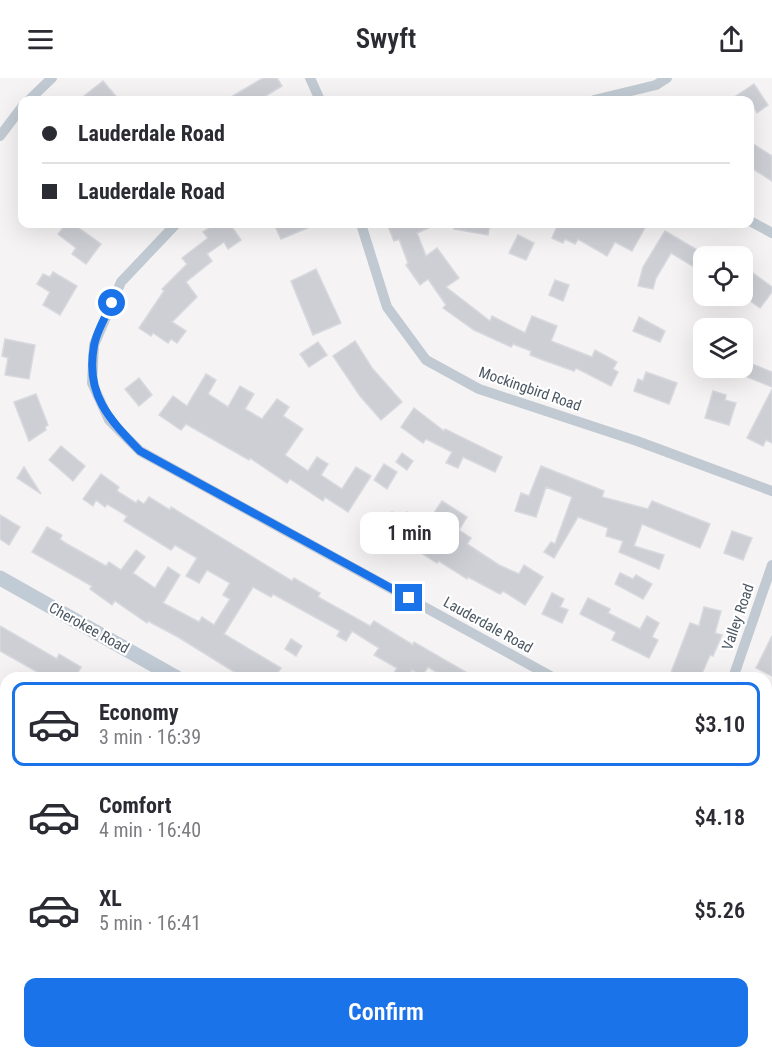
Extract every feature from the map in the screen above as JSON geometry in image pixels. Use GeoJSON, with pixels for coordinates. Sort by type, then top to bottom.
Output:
{"type":"FeatureCollection","features":[{"type":"Feature","properties":{"kind":"street"},"geometry":{"type":"LineString","coordinates":[[33,96],[52,78]]}},
{"type":"Feature","properties":{"kind":"street"},"geometry":{"type":"LineString","coordinates":[[310,78],[318,96]]}},
{"type":"Feature","properties":{"kind":"street"},"geometry":{"type":"LineString","coordinates":[[611,96],[656,85],[667,78]]}},
{"type":"Feature","properties":{"kind":"street"},"geometry":{"type":"LineString","coordinates":[[0,136],[18,112]]}},
{"type":"Feature","properties":{"kind":"street"},"geometry":{"type":"LineString","coordinates":[[754,224],[772,233]]}},
{"type":"Feature","properties":{"kind":"street","name":"Lauderdale Road"},"geometry":{"type":"LineString","coordinates":[[172,228],[121,282],[94,345],[92,383],[109,420],[140,451],[543,672]]}},
{"type":"Feature","properties":{"kind":"street","name":"Mockingbird Road"},"geometry":{"type":"LineString","coordinates":[[362,228],[387,307],[426,360],[479,389],[637,441],[772,491]]}},
{"type":"Feature","properties":{"kind":"street","name":"Valley Road"},"geometry":{"type":"LineString","coordinates":[[735,672],[772,565]]}},
{"type":"Feature","properties":{"kind":"street","name":"Cherokee Road"},"geometry":{"type":"LineString","coordinates":[[0,578],[166,672]]}},
{"type":"Feature","properties":{"kind":"building"},"geometry":{"type":"Polygon","coordinates":[[[263,78],[277,78],[282,86],[266,96],[233,96],[263,78]]]}},
{"type":"Feature","properties":{"kind":"building"},"geometry":{"type":"Polygon","coordinates":[[[103,81],[116,96],[84,96],[103,81]]]}},
{"type":"Feature","properties":{"kind":"building"},"geometry":{"type":"Polygon","coordinates":[[[754,84],[768,105],[757,113],[754,107],[754,96],[736,96],[754,84]]]}},
{"type":"Feature","properties":{"kind":"building"},"geometry":{"type":"Polygon","coordinates":[[[754,145],[772,156],[772,181],[754,170],[754,145]]]}},
{"type":"Feature","properties":{"kind":"building"},"geometry":{"type":"Polygon","coordinates":[[[63,228],[79,228],[101,244],[86,264],[72,254],[76,248],[58,234],[63,228]]]}},
{"type":"Feature","properties":{"kind":"building"},"geometry":{"type":"Polygon","coordinates":[[[209,228],[233,228],[241,240],[228,249],[224,242],[207,254],[212,261],[186,282],[197,297],[172,322],[186,331],[177,343],[171,339],[168,343],[153,333],[151,336],[139,328],[164,291],[162,289],[187,264],[182,258],[208,238],[203,232],[209,228]]]}},
{"type":"Feature","properties":{"kind":"building"},"geometry":{"type":"Polygon","coordinates":[[[276,228],[307,228],[281,239],[276,228]]]}},
{"type":"Feature","properties":{"kind":"building"},"geometry":{"type":"Polygon","coordinates":[[[389,228],[429,228],[417,233],[426,256],[437,248],[459,278],[446,287],[490,321],[492,316],[525,333],[532,316],[557,326],[551,341],[592,357],[595,350],[617,362],[613,369],[618,372],[611,386],[576,368],[574,371],[543,360],[530,355],[531,351],[513,344],[511,347],[474,330],[443,308],[446,305],[428,279],[420,285],[406,265],[408,263],[399,239],[394,241],[389,228]]]}},
{"type":"Feature","properties":{"kind":"building"},"geometry":{"type":"Polygon","coordinates":[[[454,228],[489,228],[488,235],[454,228]]]}},
{"type":"Feature","properties":{"kind":"building"},"geometry":{"type":"Polygon","coordinates":[[[556,228],[645,228],[632,251],[615,242],[607,256],[578,239],[575,244],[565,239],[563,243],[552,238],[556,228]]]}},
{"type":"Feature","properties":{"kind":"building"},"geometry":{"type":"Polygon","coordinates":[[[665,231],[693,248],[693,266],[671,253],[656,278],[653,289],[638,286],[643,267],[665,231]]]}},
{"type":"Feature","properties":{"kind":"building"},"geometry":{"type":"Polygon","coordinates":[[[518,235],[534,243],[526,260],[509,253],[518,235]]]}},
{"type":"Feature","properties":{"kind":"building"},"geometry":{"type":"Polygon","coordinates":[[[316,269],[341,323],[313,335],[291,281],[316,269]]]}},
{"type":"Feature","properties":{"kind":"building"},"geometry":{"type":"Polygon","coordinates":[[[53,272],[77,286],[60,315],[43,305],[50,292],[37,284],[43,274],[50,277],[53,272]]]}},
{"type":"Feature","properties":{"kind":"building"},"geometry":{"type":"Polygon","coordinates":[[[753,273],[772,287],[772,292],[760,308],[753,303],[753,273]]]}},
{"type":"Feature","properties":{"kind":"building"},"geometry":{"type":"Polygon","coordinates":[[[555,280],[569,285],[563,301],[549,295],[555,280]]]}},
{"type":"Feature","properties":{"kind":"building"},"geometry":{"type":"Polygon","coordinates":[[[639,317],[665,331],[660,342],[633,331],[639,317]]]}},
{"type":"Feature","properties":{"kind":"building"},"geometry":{"type":"Polygon","coordinates":[[[5,339],[35,345],[29,379],[5,375],[8,358],[2,356],[5,339]]]}},
{"type":"Feature","properties":{"kind":"building"},"geometry":{"type":"Polygon","coordinates":[[[355,341],[372,368],[402,402],[381,420],[360,396],[333,356],[355,341]]]}},
{"type":"Feature","properties":{"kind":"building"},"geometry":{"type":"Polygon","coordinates":[[[318,342],[327,355],[309,367],[300,354],[318,342]]]}},
{"type":"Feature","properties":{"kind":"building"},"geometry":{"type":"Polygon","coordinates":[[[753,364],[772,372],[772,387],[750,378],[753,378],[753,364]]]}},
{"type":"Feature","properties":{"kind":"building"},"geometry":{"type":"Polygon","coordinates":[[[646,372],[677,383],[669,404],[634,391],[638,379],[643,381],[646,372]]]}},
{"type":"Feature","properties":{"kind":"building"},"geometry":{"type":"Polygon","coordinates":[[[206,374],[216,380],[208,394],[228,407],[240,386],[254,394],[245,409],[262,419],[277,399],[289,407],[283,416],[303,429],[285,455],[308,471],[317,457],[328,464],[321,475],[342,489],[356,467],[371,476],[348,512],[325,497],[323,501],[290,479],[287,483],[250,458],[249,460],[186,424],[181,430],[159,415],[173,396],[187,406],[206,374]]]}},
{"type":"Feature","properties":{"kind":"building"},"geometry":{"type":"Polygon","coordinates":[[[139,378],[152,395],[139,406],[125,389],[139,378]]]}},
{"type":"Feature","properties":{"kind":"building"},"geometry":{"type":"Polygon","coordinates":[[[772,389],[772,443],[766,440],[763,446],[747,438],[772,389]]]}},
{"type":"Feature","properties":{"kind":"building"},"geometry":{"type":"Polygon","coordinates":[[[713,391],[726,395],[725,400],[736,403],[729,425],[705,418],[713,391]]]}},
{"type":"Feature","properties":{"kind":"building"},"geometry":{"type":"Polygon","coordinates":[[[36,394],[48,425],[45,427],[46,430],[29,441],[14,402],[36,394]]]}},
{"type":"Feature","properties":{"kind":"building"},"geometry":{"type":"Polygon","coordinates":[[[414,408],[444,431],[445,429],[502,457],[495,472],[463,457],[458,468],[446,463],[452,452],[426,439],[423,443],[401,427],[414,408]]]}},
{"type":"Feature","properties":{"kind":"building"},"geometry":{"type":"Polygon","coordinates":[[[61,446],[85,466],[73,481],[49,460],[61,446]]]}},
{"type":"Feature","properties":{"kind":"building"},"geometry":{"type":"Polygon","coordinates":[[[402,453],[413,461],[407,470],[396,462],[402,453]]]}},
{"type":"Feature","properties":{"kind":"building"},"geometry":{"type":"Polygon","coordinates":[[[384,464],[397,472],[387,489],[374,480],[384,464]]]}},
{"type":"Feature","properties":{"kind":"building"},"geometry":{"type":"Polygon","coordinates":[[[541,466],[604,491],[602,497],[648,509],[652,501],[710,524],[700,548],[642,524],[634,546],[664,555],[659,569],[619,552],[623,541],[606,536],[608,528],[578,517],[554,558],[544,552],[551,542],[555,544],[572,497],[546,487],[536,517],[515,511],[521,493],[529,496],[541,466]]]}},
{"type":"Feature","properties":{"kind":"building"},"geometry":{"type":"Polygon","coordinates":[[[24,467],[41,494],[17,478],[24,467]]]}},
{"type":"Feature","properties":{"kind":"building"},"geometry":{"type":"Polygon","coordinates":[[[101,474],[119,487],[117,491],[136,503],[138,500],[144,504],[149,497],[170,510],[171,507],[292,581],[294,578],[320,593],[318,597],[370,626],[374,621],[413,645],[414,642],[466,672],[436,672],[428,667],[425,672],[412,670],[411,672],[395,672],[397,668],[374,655],[379,648],[352,631],[346,641],[337,636],[340,631],[273,594],[271,597],[253,587],[224,634],[281,668],[278,672],[234,672],[178,637],[148,621],[147,623],[115,601],[112,605],[90,589],[92,586],[32,552],[47,527],[62,535],[60,539],[67,544],[106,566],[109,562],[121,570],[136,550],[145,557],[133,573],[155,588],[168,567],[180,575],[163,603],[199,622],[202,617],[214,625],[230,599],[223,595],[230,583],[207,570],[199,583],[186,576],[197,558],[175,545],[171,550],[124,521],[127,516],[107,504],[105,507],[96,500],[93,506],[83,499],[101,474]]]}},
{"type":"Feature","properties":{"kind":"building"},"geometry":{"type":"Polygon","coordinates":[[[442,501],[467,517],[459,530],[471,538],[467,544],[499,565],[519,574],[524,565],[543,577],[525,605],[503,591],[500,594],[468,577],[467,579],[439,561],[437,563],[404,542],[403,544],[381,532],[392,512],[404,518],[407,512],[427,523],[442,501]]]}},
{"type":"Feature","properties":{"kind":"building"},"geometry":{"type":"Polygon","coordinates":[[[0,515],[20,527],[9,545],[0,539],[0,515]]]}},
{"type":"Feature","properties":{"kind":"building"},"geometry":{"type":"Polygon","coordinates":[[[732,531],[752,538],[743,560],[724,553],[732,531]]]}},
{"type":"Feature","properties":{"kind":"building"},"geometry":{"type":"Polygon","coordinates":[[[620,573],[633,579],[636,575],[652,584],[643,599],[615,584],[620,573]]]}},
{"type":"Feature","properties":{"kind":"building"},"geometry":{"type":"Polygon","coordinates":[[[552,593],[564,599],[560,607],[568,610],[562,623],[542,614],[552,593]]]}},
{"type":"Feature","properties":{"kind":"building"},"geometry":{"type":"Polygon","coordinates":[[[588,598],[610,609],[608,613],[640,629],[647,616],[659,623],[652,637],[658,640],[649,658],[612,640],[616,632],[580,614],[588,598]]]}},
{"type":"Feature","properties":{"kind":"building"},"geometry":{"type":"Polygon","coordinates":[[[704,607],[721,611],[715,633],[722,635],[713,656],[710,655],[703,672],[671,672],[690,623],[699,626],[704,607]]]}},
{"type":"Feature","properties":{"kind":"building"},"geometry":{"type":"Polygon","coordinates":[[[0,626],[57,659],[59,654],[81,667],[78,672],[37,672],[0,651],[0,626]]]}},
{"type":"Feature","properties":{"kind":"building"},"geometry":{"type":"Polygon","coordinates":[[[772,636],[772,672],[764,672],[756,668],[772,636]]]}},
{"type":"Feature","properties":{"kind":"building"},"geometry":{"type":"Polygon","coordinates":[[[291,639],[302,646],[296,656],[285,649],[291,639]]]}},
{"type":"Feature","properties":{"kind":"route"},"geometry":{"type":"LineString","coordinates":[[112,303],[94,345],[92,383],[109,420],[140,451],[409,598]]}}]}
